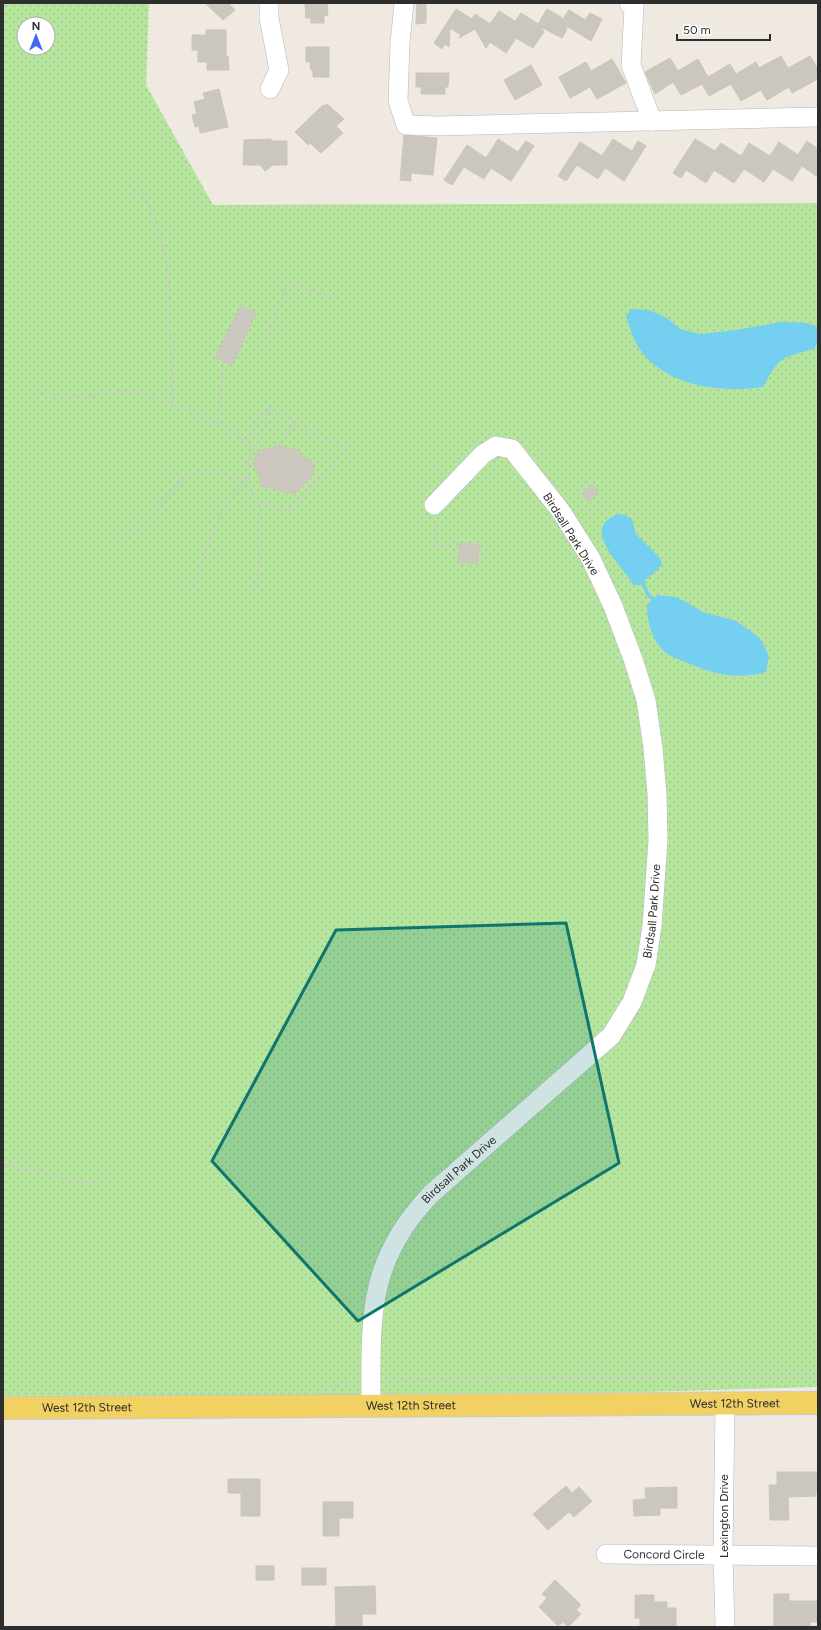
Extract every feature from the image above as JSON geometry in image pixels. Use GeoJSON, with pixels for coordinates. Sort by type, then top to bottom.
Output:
{"type":"FeatureCollection","features":[{"type":"Feature","properties":{"kind":"main road","name":"West 12th Street"},"geometry":{"type":"LineString","coordinates":[[3,1408],[818,1403]]}},
{"type":"Feature","properties":{"kind":"street"},"geometry":{"type":"LineString","coordinates":[[269,3],[269,18],[279,70],[270,89]]}},
{"type":"Feature","properties":{"kind":"street"},"geometry":{"type":"LineString","coordinates":[[404,3],[400,43],[398,101],[406,125],[438,126],[818,117]]}},
{"type":"Feature","properties":{"kind":"street"},"geometry":{"type":"LineString","coordinates":[[629,3],[634,7],[631,65],[652,121]]}},
{"type":"Feature","properties":{"kind":"street","name":"Birdsall Park Drive"},"geometry":{"type":"LineString","coordinates":[[371,1406],[371,1334],[375,1298],[378,1284],[387,1259],[403,1228],[411,1216],[431,1194],[611,1036],[632,1002],[646,965],[652,926],[658,840],[657,794],[653,748],[646,700],[614,606],[590,557],[560,510],[512,449],[496,446],[483,454],[434,505]]}},
{"type":"Feature","properties":{"kind":"street","name":"Lexington Drive"},"geometry":{"type":"LineString","coordinates":[[725,1404],[723,1555],[725,1627]]}},
{"type":"Feature","properties":{"kind":"street","name":"Concord Circle"},"geometry":{"type":"LineString","coordinates":[[606,1554],[818,1556]]}},
{"type":"Feature","properties":{"kind":"path"},"geometry":{"type":"LineString","coordinates":[[133,191],[145,196],[161,235],[168,270],[173,406]]}},
{"type":"Feature","properties":{"kind":"path"},"geometry":{"type":"LineString","coordinates":[[267,338],[287,285],[338,297]]}},
{"type":"Feature","properties":{"kind":"path"},"geometry":{"type":"LineString","coordinates":[[218,424],[224,361]]}},
{"type":"Feature","properties":{"kind":"path"},"geometry":{"type":"LineString","coordinates":[[38,393],[86,397],[123,391],[150,394],[173,406],[218,424],[249,442],[252,450]]}},
{"type":"Feature","properties":{"kind":"path"},"geometry":{"type":"LineString","coordinates":[[247,442],[260,412],[267,411],[270,406]]}},
{"type":"Feature","properties":{"kind":"path"},"geometry":{"type":"LineString","coordinates":[[270,406],[296,423],[346,449],[318,481],[311,486],[295,509],[290,511],[260,504],[254,501],[249,478],[248,462],[252,450],[260,440],[270,406]]}},
{"type":"Feature","properties":{"kind":"path"},"geometry":{"type":"LineString","coordinates":[[280,444],[296,423]]}},
{"type":"Feature","properties":{"kind":"path"},"geometry":{"type":"LineString","coordinates":[[174,467],[180,482]]}},
{"type":"Feature","properties":{"kind":"path"},"geometry":{"type":"LineString","coordinates":[[126,538],[138,530],[180,482],[204,468],[240,480],[249,478]]}},
{"type":"Feature","properties":{"kind":"path"},"geometry":{"type":"LineString","coordinates":[[191,590],[222,510],[249,478]]}},
{"type":"Feature","properties":{"kind":"path"},"geometry":{"type":"LineString","coordinates":[[255,591],[262,544],[260,504]]}},
{"type":"Feature","properties":{"kind":"path"},"geometry":{"type":"LineString","coordinates":[[434,505],[436,544],[478,543],[480,544],[480,554]]}},
{"type":"Feature","properties":{"kind":"path"},"geometry":{"type":"LineString","coordinates":[[3,1164],[41,1172],[64,1180],[78,1182],[101,1180]]}},
{"type":"Feature","properties":{"kind":"path"},"geometry":{"type":"LineString","coordinates":[[316,1389],[349,1381],[542,1377],[818,1376]]}},
{"type":"Feature","properties":{"kind":"highlighted area"},"geometry":{"type":"Polygon","coordinates":[[[566,923],[619,1163],[358,1321],[212,1161],[336,930],[566,923]]]}},
{"type":"Feature","properties":{"kind":"green space"},"geometry":{"type":"Polygon","coordinates":[[[3,3],[149,3],[146,85],[213,205],[818,203],[818,1387],[506,1396],[3,1396],[3,3]]]}},
{"type":"Feature","properties":{"kind":"water"},"geometry":{"type":"Polygon","coordinates":[[[631,309],[649,310],[667,318],[680,329],[700,334],[736,330],[781,322],[807,323],[818,327],[818,341],[814,349],[794,354],[782,360],[774,369],[763,387],[747,389],[714,388],[681,380],[666,373],[652,363],[641,351],[632,335],[626,317],[631,309]]]}},
{"type":"Feature","properties":{"kind":"water"},"geometry":{"type":"Polygon","coordinates":[[[617,514],[625,515],[632,519],[636,534],[659,557],[662,564],[640,585],[634,585],[605,545],[602,536],[602,528],[606,521],[617,514]]]}},
{"type":"Feature","properties":{"kind":"water"},"geometry":{"type":"Polygon","coordinates":[[[657,595],[677,597],[703,612],[736,621],[760,638],[769,656],[766,672],[745,676],[715,673],[667,654],[660,648],[654,637],[648,618],[647,605],[657,595]]]}},
{"type":"Feature","properties":{"kind":"building"},"geometry":{"type":"Polygon","coordinates":[[[205,3],[228,3],[235,10],[223,20],[205,3]]]}},
{"type":"Feature","properties":{"kind":"building"},"geometry":{"type":"Polygon","coordinates":[[[305,3],[327,3],[328,15],[324,16],[324,23],[311,23],[311,18],[306,18],[305,3]]]}},
{"type":"Feature","properties":{"kind":"building"},"geometry":{"type":"Polygon","coordinates":[[[417,3],[426,3],[426,23],[416,24],[417,3]]]}},
{"type":"Feature","properties":{"kind":"building"},"geometry":{"type":"Polygon","coordinates":[[[456,9],[472,19],[475,14],[490,24],[499,11],[515,21],[521,13],[538,24],[547,9],[561,17],[562,20],[569,10],[585,20],[590,13],[602,19],[591,41],[565,25],[567,29],[562,38],[541,27],[544,32],[533,48],[516,38],[506,53],[490,42],[486,48],[475,29],[459,38],[461,35],[450,28],[449,47],[445,44],[442,49],[434,43],[456,9]]]}},
{"type":"Feature","properties":{"kind":"building"},"geometry":{"type":"Polygon","coordinates":[[[206,30],[226,30],[226,56],[228,56],[229,70],[207,70],[207,62],[198,62],[198,50],[192,50],[192,35],[206,35],[206,30]]]}},
{"type":"Feature","properties":{"kind":"building"},"geometry":{"type":"Polygon","coordinates":[[[306,47],[329,47],[329,77],[313,77],[313,70],[311,70],[310,62],[306,62],[306,47]]]}},
{"type":"Feature","properties":{"kind":"building"},"geometry":{"type":"Polygon","coordinates":[[[781,56],[788,68],[810,56],[818,69],[818,79],[792,93],[789,87],[767,100],[761,90],[741,101],[731,84],[709,96],[702,84],[681,95],[673,82],[655,94],[645,72],[670,58],[678,71],[698,59],[708,77],[730,64],[736,74],[756,62],[759,68],[781,56]]]}},
{"type":"Feature","properties":{"kind":"building"},"geometry":{"type":"Polygon","coordinates":[[[612,59],[626,83],[597,99],[590,87],[570,98],[559,77],[586,62],[591,71],[612,59]]]}},
{"type":"Feature","properties":{"kind":"building"},"geometry":{"type":"Polygon","coordinates":[[[531,65],[542,85],[515,100],[504,80],[531,65]]]}},
{"type":"Feature","properties":{"kind":"building"},"geometry":{"type":"Polygon","coordinates":[[[416,73],[449,73],[448,87],[445,87],[445,94],[421,94],[421,87],[416,87],[416,73]]]}},
{"type":"Feature","properties":{"kind":"building"},"geometry":{"type":"Polygon","coordinates":[[[219,89],[228,127],[200,133],[199,126],[195,127],[192,115],[197,114],[194,102],[205,99],[203,93],[219,89]]]}},
{"type":"Feature","properties":{"kind":"building"},"geometry":{"type":"Polygon","coordinates":[[[327,104],[344,119],[336,126],[343,133],[321,153],[310,143],[308,145],[295,132],[323,105],[324,106],[327,104]]]}},
{"type":"Feature","properties":{"kind":"building"},"geometry":{"type":"Polygon","coordinates":[[[404,135],[437,138],[433,175],[411,173],[411,181],[400,180],[404,135]]]}},
{"type":"Feature","properties":{"kind":"building"},"geometry":{"type":"Polygon","coordinates":[[[271,139],[271,141],[287,141],[287,165],[273,165],[265,171],[260,165],[243,165],[244,140],[271,139]]]}},
{"type":"Feature","properties":{"kind":"building"},"geometry":{"type":"Polygon","coordinates":[[[498,139],[518,152],[526,141],[534,146],[511,181],[491,168],[484,179],[464,167],[452,185],[444,180],[467,145],[486,158],[498,139]]]}},
{"type":"Feature","properties":{"kind":"building"},"geometry":{"type":"Polygon","coordinates":[[[613,139],[632,151],[638,141],[646,146],[624,181],[605,168],[598,179],[577,165],[566,181],[558,176],[580,142],[602,156],[613,139]]]}},
{"type":"Feature","properties":{"kind":"building"},"geometry":{"type":"Polygon","coordinates":[[[695,139],[715,151],[721,143],[741,156],[749,143],[770,156],[779,142],[798,155],[807,141],[818,149],[818,177],[802,166],[792,181],[773,169],[764,182],[744,169],[734,183],[714,170],[706,183],[686,170],[681,178],[673,173],[695,139]]]}},
{"type":"Feature","properties":{"kind":"building"},"geometry":{"type":"Polygon","coordinates":[[[241,306],[256,313],[232,365],[215,357],[241,306]]]}},
{"type":"Feature","properties":{"kind":"building"},"geometry":{"type":"Polygon","coordinates":[[[277,445],[300,451],[301,457],[311,460],[314,470],[313,475],[295,494],[261,486],[258,473],[253,464],[256,454],[264,448],[270,449],[277,445]]]}},
{"type":"Feature","properties":{"kind":"building"},"geometry":{"type":"Polygon","coordinates":[[[591,484],[599,491],[589,502],[581,494],[591,484]]]}},
{"type":"Feature","properties":{"kind":"building"},"geometry":{"type":"Polygon","coordinates":[[[460,543],[480,545],[477,564],[458,562],[460,543]]]}},
{"type":"Feature","properties":{"kind":"building"},"geometry":{"type":"Polygon","coordinates":[[[777,1472],[818,1472],[818,1491],[816,1491],[816,1496],[788,1497],[789,1520],[770,1520],[769,1485],[777,1485],[777,1472]]]}},
{"type":"Feature","properties":{"kind":"building"},"geometry":{"type":"Polygon","coordinates":[[[228,1479],[260,1479],[260,1516],[241,1516],[241,1493],[228,1493],[228,1479]]]}},
{"type":"Feature","properties":{"kind":"building"},"geometry":{"type":"Polygon","coordinates":[[[566,1486],[572,1493],[579,1487],[592,1501],[574,1517],[569,1512],[548,1530],[533,1514],[566,1486]]]}},
{"type":"Feature","properties":{"kind":"building"},"geometry":{"type":"Polygon","coordinates":[[[677,1487],[677,1508],[660,1508],[660,1515],[634,1516],[633,1500],[646,1499],[645,1488],[677,1487]]]}},
{"type":"Feature","properties":{"kind":"building"},"geometry":{"type":"Polygon","coordinates":[[[323,1502],[353,1502],[353,1518],[339,1518],[339,1536],[323,1536],[323,1502]]]}},
{"type":"Feature","properties":{"kind":"building"},"geometry":{"type":"Polygon","coordinates":[[[256,1566],[274,1566],[274,1580],[256,1580],[256,1566]]]}},
{"type":"Feature","properties":{"kind":"building"},"geometry":{"type":"Polygon","coordinates":[[[302,1568],[326,1568],[326,1585],[302,1585],[302,1568]]]}},
{"type":"Feature","properties":{"kind":"building"},"geometry":{"type":"Polygon","coordinates":[[[555,1580],[581,1605],[576,1610],[581,1614],[568,1627],[563,1622],[558,1626],[539,1607],[547,1598],[542,1594],[555,1580]]]}},
{"type":"Feature","properties":{"kind":"building"},"geometry":{"type":"Polygon","coordinates":[[[375,1586],[376,1614],[362,1614],[362,1627],[336,1627],[335,1587],[375,1586]]]}},
{"type":"Feature","properties":{"kind":"building"},"geometry":{"type":"Polygon","coordinates":[[[774,1594],[789,1594],[789,1601],[817,1601],[817,1622],[810,1622],[810,1626],[774,1627],[774,1594]]]}},
{"type":"Feature","properties":{"kind":"building"},"geometry":{"type":"Polygon","coordinates":[[[635,1595],[654,1595],[654,1602],[667,1602],[667,1608],[676,1608],[676,1627],[640,1627],[640,1618],[635,1618],[635,1595]]]}},
{"type":"Feature","properties":{"kind":"waterway"},"geometry":{"type":"LineString","coordinates":[[643,583],[648,595],[653,599]]}}]}
